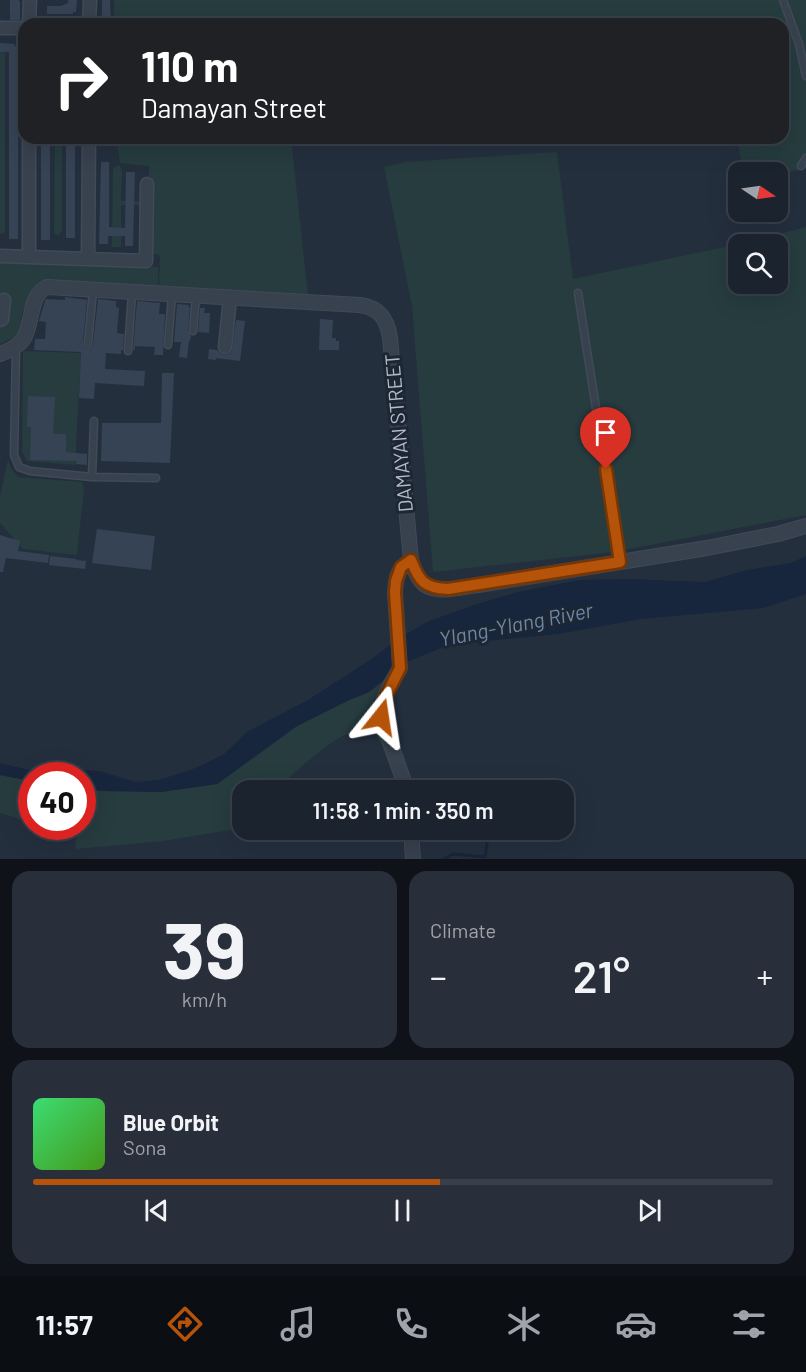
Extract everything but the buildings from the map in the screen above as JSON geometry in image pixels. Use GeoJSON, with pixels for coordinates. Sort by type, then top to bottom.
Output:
{"type":"FeatureCollection","features":[{"type":"Feature","properties":{"kind":"street"},"geometry":{"type":"LineString","coordinates":[[29,18],[30,0]]}},
{"type":"Feature","properties":{"kind":"street"},"geometry":{"type":"LineString","coordinates":[[89,18],[90,0]]}},
{"type":"Feature","properties":{"kind":"street"},"geometry":{"type":"LineString","coordinates":[[0,28],[18,28]]}},
{"type":"Feature","properties":{"kind":"street"},"geometry":{"type":"LineString","coordinates":[[29,144],[29,257]]}},
{"type":"Feature","properties":{"kind":"street"},"geometry":{"type":"LineString","coordinates":[[88,259],[89,144]]}},
{"type":"Feature","properties":{"kind":"street"},"geometry":{"type":"LineString","coordinates":[[0,256],[146,261],[147,184]]}},
{"type":"Feature","properties":{"kind":"street","name":"DAMAYAN STREET"},"geometry":{"type":"LineString","coordinates":[[16,345],[24,338],[37,296],[47,287],[360,305],[374,309],[386,322],[390,338],[411,560],[416,575],[424,584],[436,588],[448,589],[735,543],[806,526]]}},
{"type":"Feature","properties":{"kind":"street"},"geometry":{"type":"LineString","coordinates":[[225,347],[230,298]]}},
{"type":"Feature","properties":{"kind":"street"},"geometry":{"type":"LineString","coordinates":[[0,320],[4,300]]}},
{"type":"Feature","properties":{"kind":"street"},"geometry":{"type":"LineString","coordinates":[[0,354],[16,345]]}},
{"type":"Feature","properties":{"kind":"street"},"geometry":{"type":"LineString","coordinates":[[403,780],[383,725],[381,710],[400,668],[396,581],[401,567],[411,560]]}},
{"type":"Feature","properties":{"kind":"street"},"geometry":{"type":"LineString","coordinates":[[412,840],[413,859]]}},
{"type":"Feature","properties":{"kind":"lane"},"geometry":{"type":"LineString","coordinates":[[783,0],[799,44],[806,76]]}},
{"type":"Feature","properties":{"kind":"lane"},"geometry":{"type":"LineString","coordinates":[[801,166],[806,158]]}},
{"type":"Feature","properties":{"kind":"lane"},"geometry":{"type":"LineString","coordinates":[[88,343],[93,290]]}},
{"type":"Feature","properties":{"kind":"lane"},"geometry":{"type":"LineString","coordinates":[[129,351],[132,292]]}},
{"type":"Feature","properties":{"kind":"lane"},"geometry":{"type":"LineString","coordinates":[[578,293],[620,562]]}},
{"type":"Feature","properties":{"kind":"lane"},"geometry":{"type":"LineString","coordinates":[[168,345],[172,295]]}},
{"type":"Feature","properties":{"kind":"lane"},"geometry":{"type":"LineString","coordinates":[[193,331],[196,297]]}},
{"type":"Feature","properties":{"kind":"lane"},"geometry":{"type":"LineString","coordinates":[[16,345],[14,455],[19,467],[30,471],[92,477],[156,478]]}},
{"type":"Feature","properties":{"kind":"lane"},"geometry":{"type":"LineString","coordinates":[[92,477],[94,421]]}},
{"type":"Feature","properties":{"kind":"green space"},"geometry":{"type":"Polygon","coordinates":[[[114,0],[806,0],[806,168],[788,172],[788,162],[742,162],[738,144],[789,144],[789,18],[114,18],[114,0]]]}},
{"type":"Feature","properties":{"kind":"green space"},"geometry":{"type":"Polygon","coordinates":[[[0,52],[5,53],[5,233],[0,234],[0,52]]]}},
{"type":"Feature","properties":{"kind":"green space"},"geometry":{"type":"Polygon","coordinates":[[[55,144],[62,144],[62,231],[58,236],[54,233],[55,144]]]}},
{"type":"Feature","properties":{"kind":"green space"},"geometry":{"type":"Polygon","coordinates":[[[117,144],[292,144],[308,296],[159,287],[160,256],[153,253],[152,179],[149,175],[149,166],[120,163],[117,144]]]}},
{"type":"Feature","properties":{"kind":"green space"},"geometry":{"type":"Polygon","coordinates":[[[557,152],[573,279],[728,246],[728,294],[788,294],[788,234],[780,234],[806,227],[806,515],[614,552],[433,572],[412,306],[384,167],[405,162],[557,152]]]}},
{"type":"Feature","properties":{"kind":"green space"},"geometry":{"type":"Polygon","coordinates":[[[119,165],[122,170],[121,201],[142,201],[142,205],[121,205],[121,247],[112,247],[113,168],[119,165]]]}},
{"type":"Feature","properties":{"kind":"green space"},"geometry":{"type":"Polygon","coordinates":[[[0,259],[158,267],[158,287],[50,281],[35,287],[23,311],[17,336],[0,344],[0,259]]]}},
{"type":"Feature","properties":{"kind":"green space"},"geometry":{"type":"Polygon","coordinates":[[[23,351],[81,353],[75,465],[27,461],[22,451],[23,351]]]}},
{"type":"Feature","properties":{"kind":"green space"},"geometry":{"type":"Polygon","coordinates":[[[8,460],[18,477],[82,482],[84,488],[77,555],[23,549],[0,523],[0,496],[8,460]]]}},
{"type":"Feature","properties":{"kind":"green space"},"geometry":{"type":"Polygon","coordinates":[[[383,681],[377,699],[389,756],[370,725],[356,729],[331,743],[286,780],[232,780],[232,830],[163,841],[75,849],[76,840],[96,840],[96,790],[161,792],[217,784],[297,726],[369,692],[383,681]]]}},
{"type":"Feature","properties":{"kind":"green space"},"geometry":{"type":"Polygon","coordinates":[[[0,775],[18,778],[18,819],[0,813],[0,775]]]}},
{"type":"Feature","properties":{"kind":"water","name":"Ylang-Ylang River"},"geometry":{"type":"Polygon","coordinates":[[[806,556],[806,594],[764,608],[641,619],[558,634],[448,645],[403,664],[389,673],[369,692],[297,726],[217,784],[161,792],[96,790],[96,771],[136,782],[159,780],[193,769],[223,755],[247,732],[308,700],[401,637],[429,621],[480,603],[518,592],[579,580],[630,579],[705,582],[747,570],[791,563],[806,556]]]}},
{"type":"Feature","properties":{"kind":"water"},"geometry":{"type":"Polygon","coordinates":[[[0,763],[18,767],[18,778],[0,775],[0,763]]]}},
{"type":"Feature","properties":{"kind":"waterway"},"geometry":{"type":"LineString","coordinates":[[444,859],[453,854],[485,857],[487,840]]}},
{"type":"Feature","properties":{"kind":"route"},"geometry":{"type":"LineString","coordinates":[[381,717],[387,691],[400,668],[395,592],[397,574],[401,567],[411,560],[416,575],[424,584],[448,589],[620,562],[606,469]]}}]}
